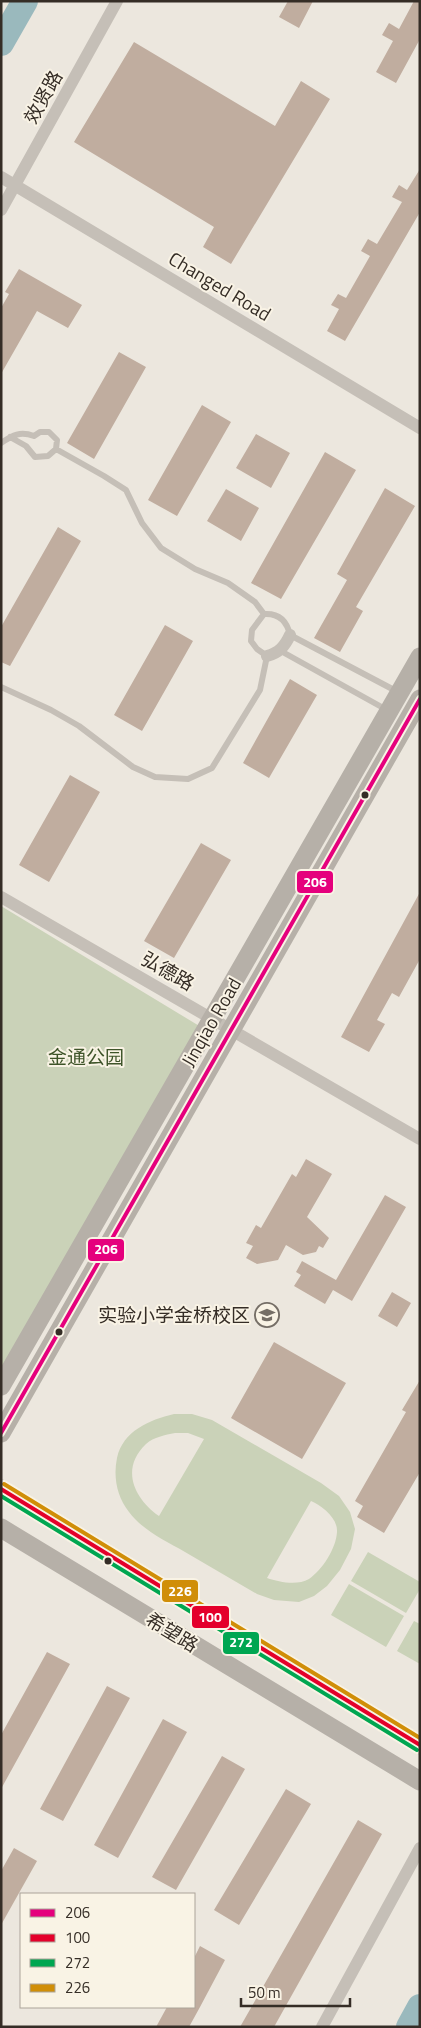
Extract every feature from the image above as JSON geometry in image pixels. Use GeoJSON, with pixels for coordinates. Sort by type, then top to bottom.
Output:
{"type":"FeatureCollection","features":[{"type":"Feature","properties":{"kind":"street","name":"效贤路"},"geometry":{"type":"LineString","coordinates":[[1,210],[116,1]]}},
{"type":"Feature","properties":{"kind":"street","name":"Changed Road"},"geometry":{"type":"LineString","coordinates":[[1,177],[420,428]]}},
{"type":"Feature","properties":{"kind":"street"},"geometry":{"type":"LineString","coordinates":[[267,656],[276,654],[286,644],[290,635]]}},
{"type":"Feature","properties":{"kind":"street","name":"Jinqiao Road"},"geometry":{"type":"LineString","coordinates":[[1,1386],[420,657]]}},
{"type":"Feature","properties":{"kind":"street","name":"Jinqiao Road"},"geometry":{"type":"LineString","coordinates":[[1,1433],[420,699]]}},
{"type":"Feature","properties":{"kind":"street","name":"弘德路"},"geometry":{"type":"LineString","coordinates":[[1,897],[420,1139]]}},
{"type":"Feature","properties":{"kind":"street","name":"希望路"},"geometry":{"type":"LineString","coordinates":[[1,1489],[420,1745]]}},
{"type":"Feature","properties":{"kind":"street","name":"希望路"},"geometry":{"type":"LineString","coordinates":[[1,1528],[420,1781]]}},
{"type":"Feature","properties":{"kind":"street"},"geometry":{"type":"LineString","coordinates":[[322,2027],[420,1848]]}},
{"type":"Feature","properties":{"kind":"lane"},"geometry":{"type":"LineString","coordinates":[[1,443],[10,437],[23,432],[34,436],[44,431],[54,436],[57,440],[56,449],[48,456],[35,457],[26,446],[10,437]]}},
{"type":"Feature","properties":{"kind":"lane"},"geometry":{"type":"LineString","coordinates":[[56,449],[126,490],[142,523],[161,548],[195,569],[228,582],[255,602],[264,614]]}},
{"type":"Feature","properties":{"kind":"lane"},"geometry":{"type":"LineString","coordinates":[[264,614],[280,617],[288,625],[290,635],[399,693]]}},
{"type":"Feature","properties":{"kind":"lane"},"geometry":{"type":"LineString","coordinates":[[1,687],[51,710],[79,726],[134,766],[155,776],[188,779],[212,768],[260,690],[267,656],[251,641],[252,630],[264,614]]}},
{"type":"Feature","properties":{"kind":"lane"},"geometry":{"type":"LineString","coordinates":[[279,650],[389,711]]}},
{"type":"Feature","properties":{"kind":"green space","name":"金通公园"},"geometry":{"type":"Polygon","coordinates":[[[1,906],[201,1027],[1,1377],[1,906]]]}},
{"type":"Feature","properties":{"kind":"green space"},"geometry":{"type":"Polygon","coordinates":[[[174,1414],[192,1414],[212,1420],[321,1483],[339,1496],[350,1512],[355,1529],[351,1549],[340,1570],[327,1586],[314,1596],[299,1602],[274,1600],[257,1594],[162,1539],[147,1530],[134,1518],[125,1506],[117,1486],[116,1465],[120,1449],[138,1428],[174,1414]],[[175,1433],[160,1437],[146,1444],[138,1454],[132,1473],[133,1483],[137,1492],[150,1509],[159,1516],[204,1439],[188,1433],[175,1433]],[[311,1501],[267,1578],[288,1583],[304,1581],[314,1575],[328,1559],[336,1539],[337,1527],[328,1513],[311,1501]]]}},
{"type":"Feature","properties":{"kind":"green space"},"geometry":{"type":"Polygon","coordinates":[[[368,1552],[420,1582],[420,1589],[406,1613],[351,1581],[368,1552]]]}},
{"type":"Feature","properties":{"kind":"green space"},"geometry":{"type":"Polygon","coordinates":[[[349,1584],[404,1616],[386,1647],[331,1615],[349,1584]]]}},
{"type":"Feature","properties":{"kind":"green space"},"geometry":{"type":"Polygon","coordinates":[[[414,1621],[420,1624],[420,1664],[397,1651],[414,1621]]]}},
{"type":"Feature","properties":{"kind":"building"},"geometry":{"type":"Polygon","coordinates":[[[288,1],[313,1],[299,28],[279,17],[288,1]]]}},
{"type":"Feature","properties":{"kind":"building"},"geometry":{"type":"Polygon","coordinates":[[[414,1],[420,1],[420,39],[396,83],[376,72],[393,41],[382,35],[389,23],[399,29],[414,1]]]}},
{"type":"Feature","properties":{"kind":"building"},"geometry":{"type":"Polygon","coordinates":[[[134,42],[275,126],[301,81],[330,99],[231,264],[203,247],[214,227],[74,142],[134,42]]]}},
{"type":"Feature","properties":{"kind":"building"},"geometry":{"type":"Polygon","coordinates":[[[420,169],[420,212],[345,341],[327,331],[339,309],[331,305],[338,294],[346,298],[370,256],[361,251],[368,239],[377,244],[402,202],[392,197],[399,185],[407,190],[420,169]]]}},
{"type":"Feature","properties":{"kind":"building"},"geometry":{"type":"Polygon","coordinates":[[[19,269],[82,305],[68,328],[37,311],[1,374],[1,308],[9,294],[5,292],[19,269]]]}},
{"type":"Feature","properties":{"kind":"building"},"geometry":{"type":"Polygon","coordinates":[[[119,352],[146,367],[94,459],[67,443],[119,352]]]}},
{"type":"Feature","properties":{"kind":"building"},"geometry":{"type":"Polygon","coordinates":[[[202,405],[231,422],[177,516],[148,500],[202,405]]]}},
{"type":"Feature","properties":{"kind":"building"},"geometry":{"type":"Polygon","coordinates":[[[256,434],[290,453],[271,488],[236,468],[256,434]]]}},
{"type":"Feature","properties":{"kind":"building"},"geometry":{"type":"Polygon","coordinates":[[[325,452],[356,470],[281,599],[251,583],[325,452]]]}},
{"type":"Feature","properties":{"kind":"building"},"geometry":{"type":"Polygon","coordinates":[[[385,488],[415,506],[356,607],[363,611],[340,652],[314,638],[347,580],[337,574],[385,488]]]}},
{"type":"Feature","properties":{"kind":"building"},"geometry":{"type":"Polygon","coordinates":[[[226,489],[259,508],[241,541],[207,521],[226,489]]]}},
{"type":"Feature","properties":{"kind":"building"},"geometry":{"type":"Polygon","coordinates":[[[58,527],[81,541],[10,666],[1,662],[1,627],[58,527]]]}},
{"type":"Feature","properties":{"kind":"building"},"geometry":{"type":"Polygon","coordinates":[[[165,625],[193,641],[142,731],[114,715],[165,625]]]}},
{"type":"Feature","properties":{"kind":"building"},"geometry":{"type":"Polygon","coordinates":[[[290,679],[317,695],[269,778],[243,763],[290,679]]]}},
{"type":"Feature","properties":{"kind":"building"},"geometry":{"type":"Polygon","coordinates":[[[70,775],[100,792],[49,882],[19,865],[70,775]]]}},
{"type":"Feature","properties":{"kind":"building"},"geometry":{"type":"Polygon","coordinates":[[[201,843],[231,860],[174,958],[144,941],[201,843]]]}},
{"type":"Feature","properties":{"kind":"building"},"geometry":{"type":"Polygon","coordinates":[[[420,892],[420,959],[399,997],[392,993],[377,1020],[385,1024],[369,1052],[341,1037],[420,892]]]}},
{"type":"Feature","properties":{"kind":"building"},"geometry":{"type":"Polygon","coordinates":[[[306,1159],[332,1174],[307,1217],[329,1238],[323,1248],[319,1246],[316,1252],[303,1255],[286,1245],[278,1260],[257,1264],[246,1258],[253,1246],[246,1243],[256,1225],[261,1228],[292,1174],[296,1177],[306,1159]]]}},
{"type":"Feature","properties":{"kind":"building"},"geometry":{"type":"Polygon","coordinates":[[[385,1195],[406,1207],[352,1301],[333,1290],[325,1304],[294,1286],[301,1275],[296,1272],[302,1261],[336,1280],[385,1195]]]}},
{"type":"Feature","properties":{"kind":"building"},"geometry":{"type":"Polygon","coordinates":[[[392,1292],[411,1303],[397,1327],[378,1316],[392,1292]]]}},
{"type":"Feature","properties":{"kind":"building"},"geometry":{"type":"Polygon","coordinates":[[[274,1342],[346,1383],[302,1459],[231,1418],[274,1342]]]}},
{"type":"Feature","properties":{"kind":"building"},"geometry":{"type":"Polygon","coordinates":[[[420,1380],[420,1472],[384,1533],[357,1517],[363,1506],[355,1501],[406,1412],[402,1410],[420,1380]]]}},
{"type":"Feature","properties":{"kind":"building"},"geometry":{"type":"Polygon","coordinates":[[[47,1652],[70,1664],[1,1789],[1,1735],[47,1652]]]}},
{"type":"Feature","properties":{"kind":"building"},"geometry":{"type":"Polygon","coordinates":[[[107,1686],[130,1698],[63,1821],[40,1809],[107,1686]]]}},
{"type":"Feature","properties":{"kind":"building"},"geometry":{"type":"Polygon","coordinates":[[[163,1719],[187,1732],[118,1858],[94,1845],[163,1719]]]}},
{"type":"Feature","properties":{"kind":"building"},"geometry":{"type":"Polygon","coordinates":[[[222,1756],[245,1769],[176,1890],[152,1877],[222,1756]]]}},
{"type":"Feature","properties":{"kind":"building"},"geometry":{"type":"Polygon","coordinates":[[[286,1789],[311,1804],[239,1925],[214,1910],[286,1789]]]}},
{"type":"Feature","properties":{"kind":"building"},"geometry":{"type":"Polygon","coordinates":[[[358,1820],[382,1834],[274,2027],[240,2027],[358,1820]]]}},
{"type":"Feature","properties":{"kind":"building"},"geometry":{"type":"Polygon","coordinates":[[[14,1848],[37,1861],[1,1925],[1,1871],[14,1848]]]}},
{"type":"Feature","properties":{"kind":"building"},"geometry":{"type":"Polygon","coordinates":[[[200,1946],[225,1960],[189,2027],[156,2027],[166,2008],[195,2008],[195,1956],[200,1946]]]}},
{"type":"Feature","properties":{"kind":"waterway"},"geometry":{"type":"LineString","coordinates":[[1,43],[25,1]]}},
{"type":"Feature","properties":{"kind":"waterway"},"geometry":{"type":"LineString","coordinates":[[409,2027],[420,2007]]}},
{"type":"Feature","properties":{"kind":"transit line","name":"206"},"geometry":{"type":"LineString","coordinates":[[1,1433],[420,699]]}},
{"type":"Feature","properties":{"kind":"transit line","name":"226"},"geometry":{"type":"LineString","coordinates":[[4,1484],[420,1738]]}},
{"type":"Feature","properties":{"kind":"transit line","name":"100"},"geometry":{"type":"LineString","coordinates":[[1,1489],[420,1745]]}},
{"type":"Feature","properties":{"kind":"transit line","name":"272"},"geometry":{"type":"LineString","coordinates":[[1,1496],[417,1750]]}},
{"type":"Feature","properties":{"kind":"place","name":"实验小学金桥校区"},"geometry":{"type":"Point","coordinates":[267,1315]}}]}
